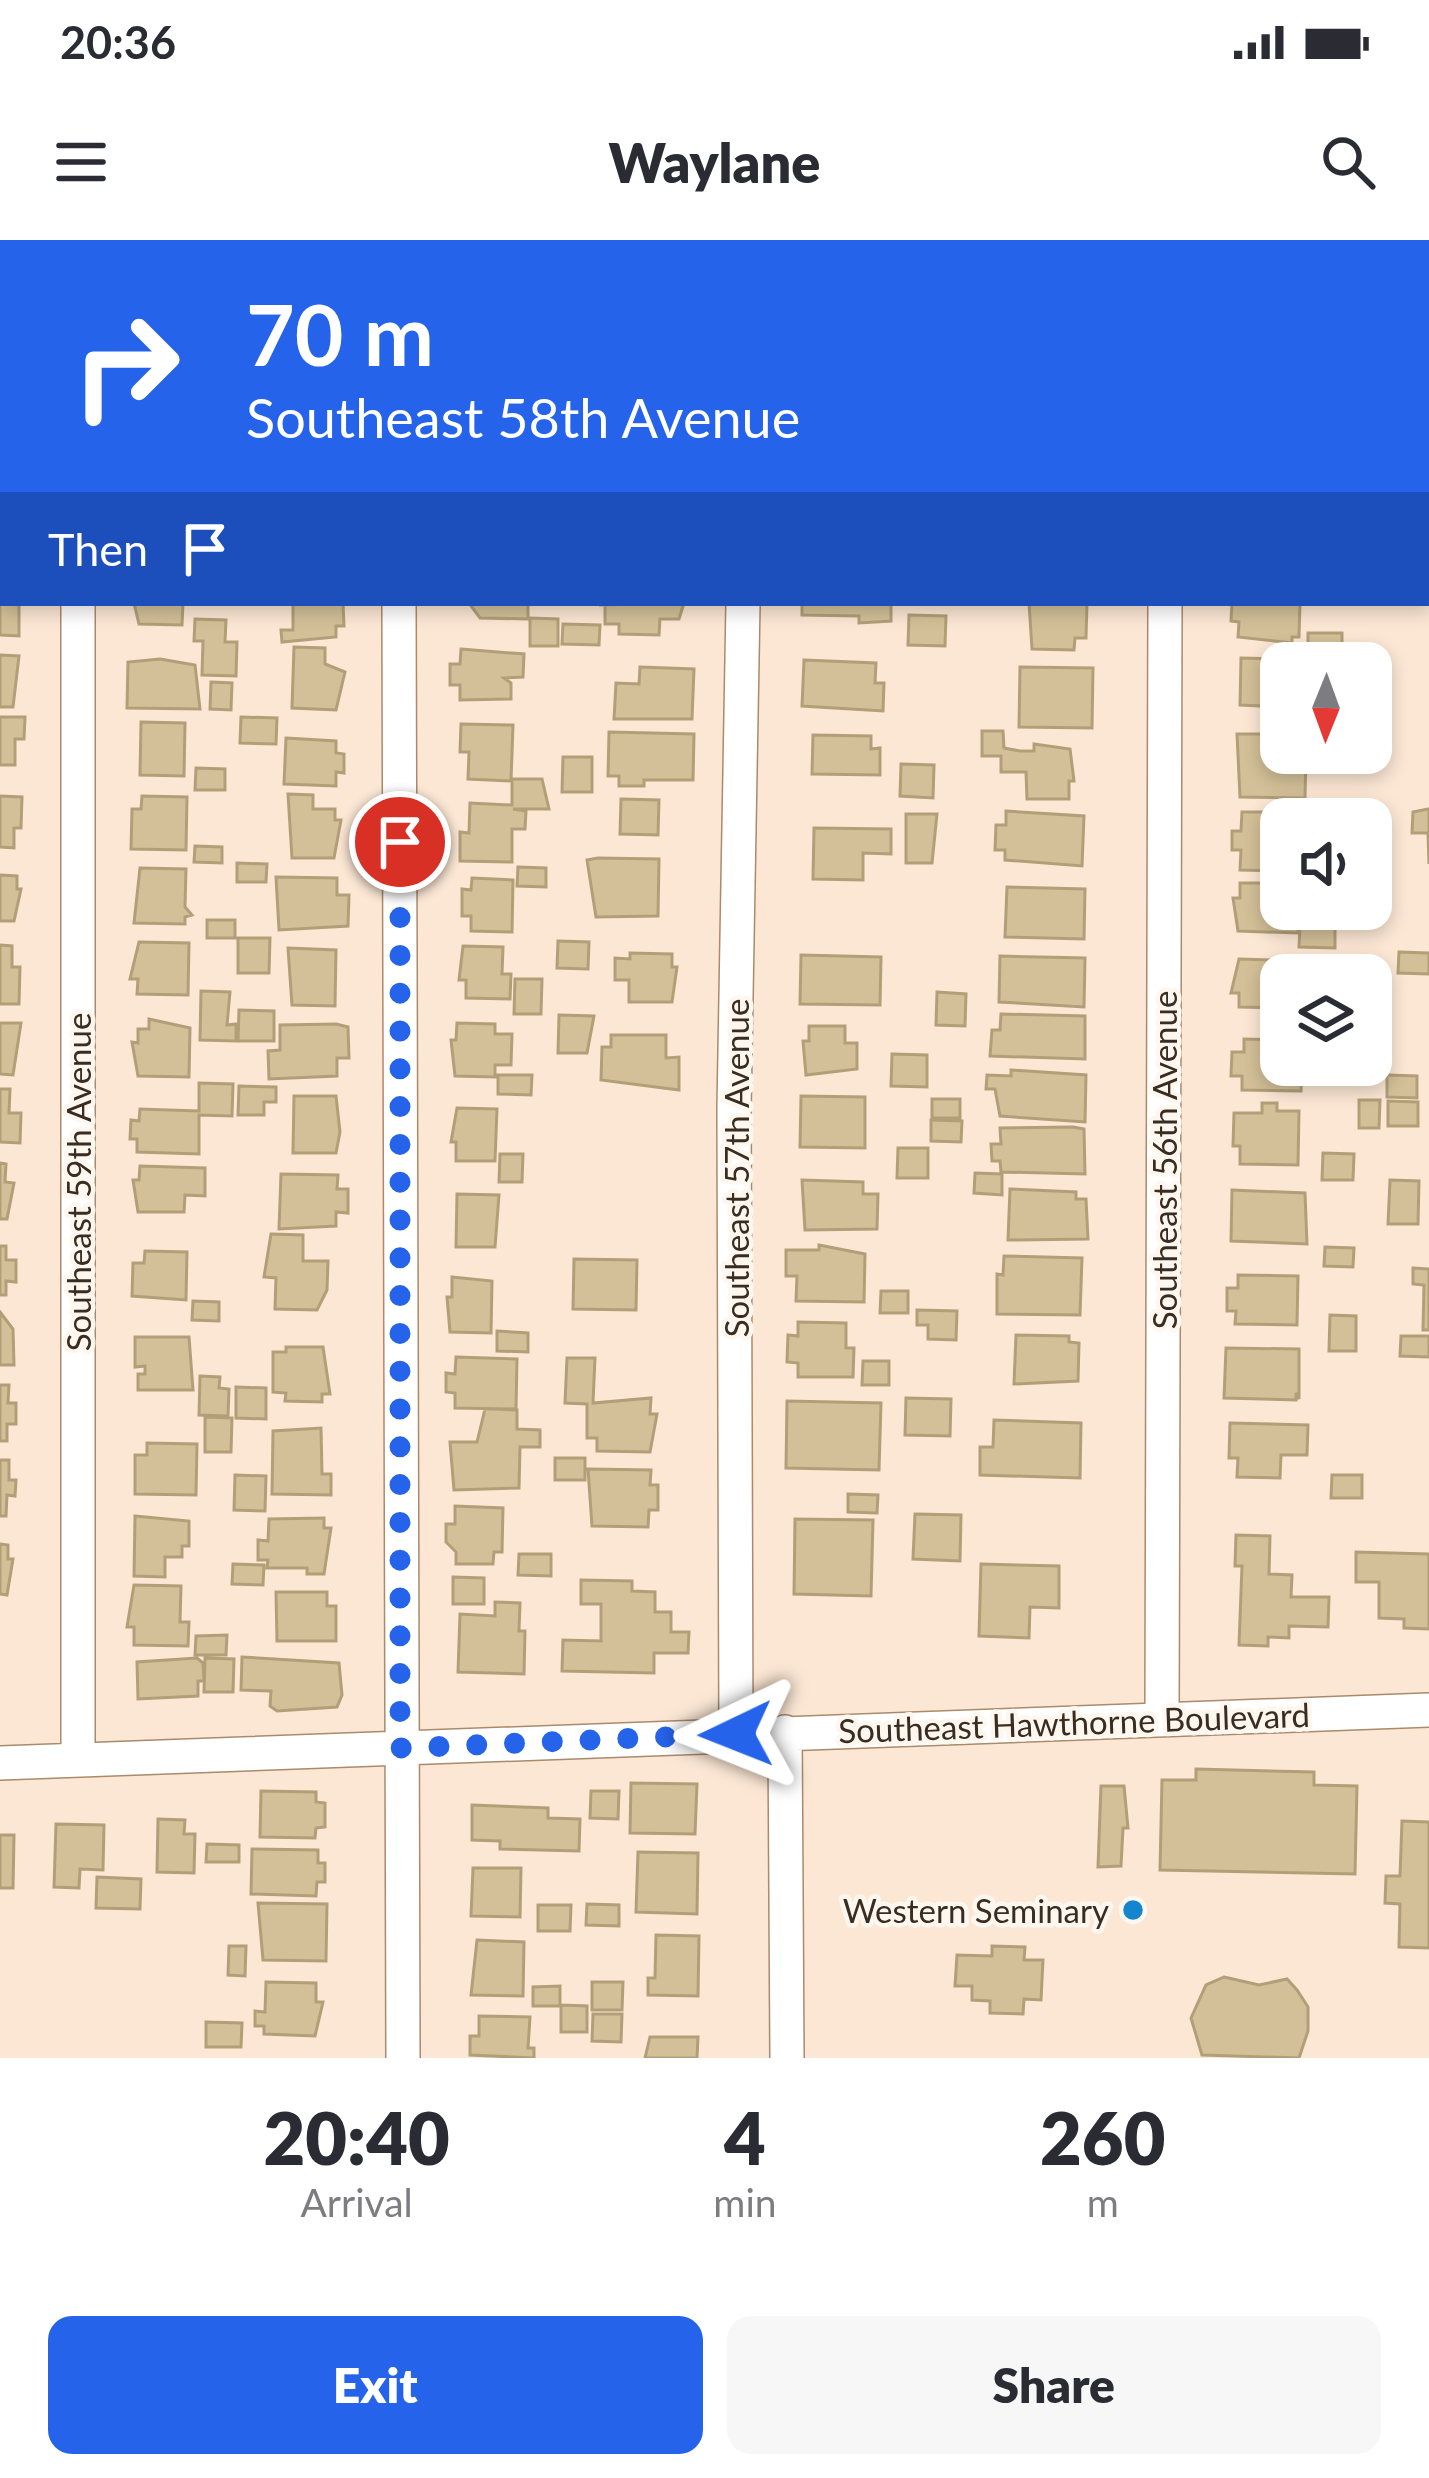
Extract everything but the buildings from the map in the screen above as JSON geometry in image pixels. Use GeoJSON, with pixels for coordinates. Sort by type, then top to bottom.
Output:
{"type":"FeatureCollection","features":[{"type":"Feature","properties":{"kind":"street","name":"Southeast 59th Avenue"},"geometry":{"type":"LineString","coordinates":[[78,606],[78,1760]]}},
{"type":"Feature","properties":{"kind":"street"},"geometry":{"type":"LineString","coordinates":[[399,606],[403,2058]]}},
{"type":"Feature","properties":{"kind":"street","name":"Southeast 57th Avenue"},"geometry":{"type":"LineString","coordinates":[[736,1734],[734,1108],[743,606]]}},
{"type":"Feature","properties":{"kind":"street","name":"Southeast 56th Avenue"},"geometry":{"type":"LineString","coordinates":[[1162,1717],[1165,606]]}},
{"type":"Feature","properties":{"kind":"street","name":"Southeast Hawthorne Boulevard"},"geometry":{"type":"LineString","coordinates":[[0,1763],[1429,1710]]}},
{"type":"Feature","properties":{"kind":"street"},"geometry":{"type":"LineString","coordinates":[[785,1732],[787,2058]]}},
{"type":"Feature","properties":{"kind":"place","name":"Western Seminary"},"geometry":{"type":"Point","coordinates":[1133,1910]}},
{"type":"Feature","properties":{"kind":"route"},"geometry":{"type":"LineString","coordinates":[[400,842],[400,1748],[736,1734]]}}]}
